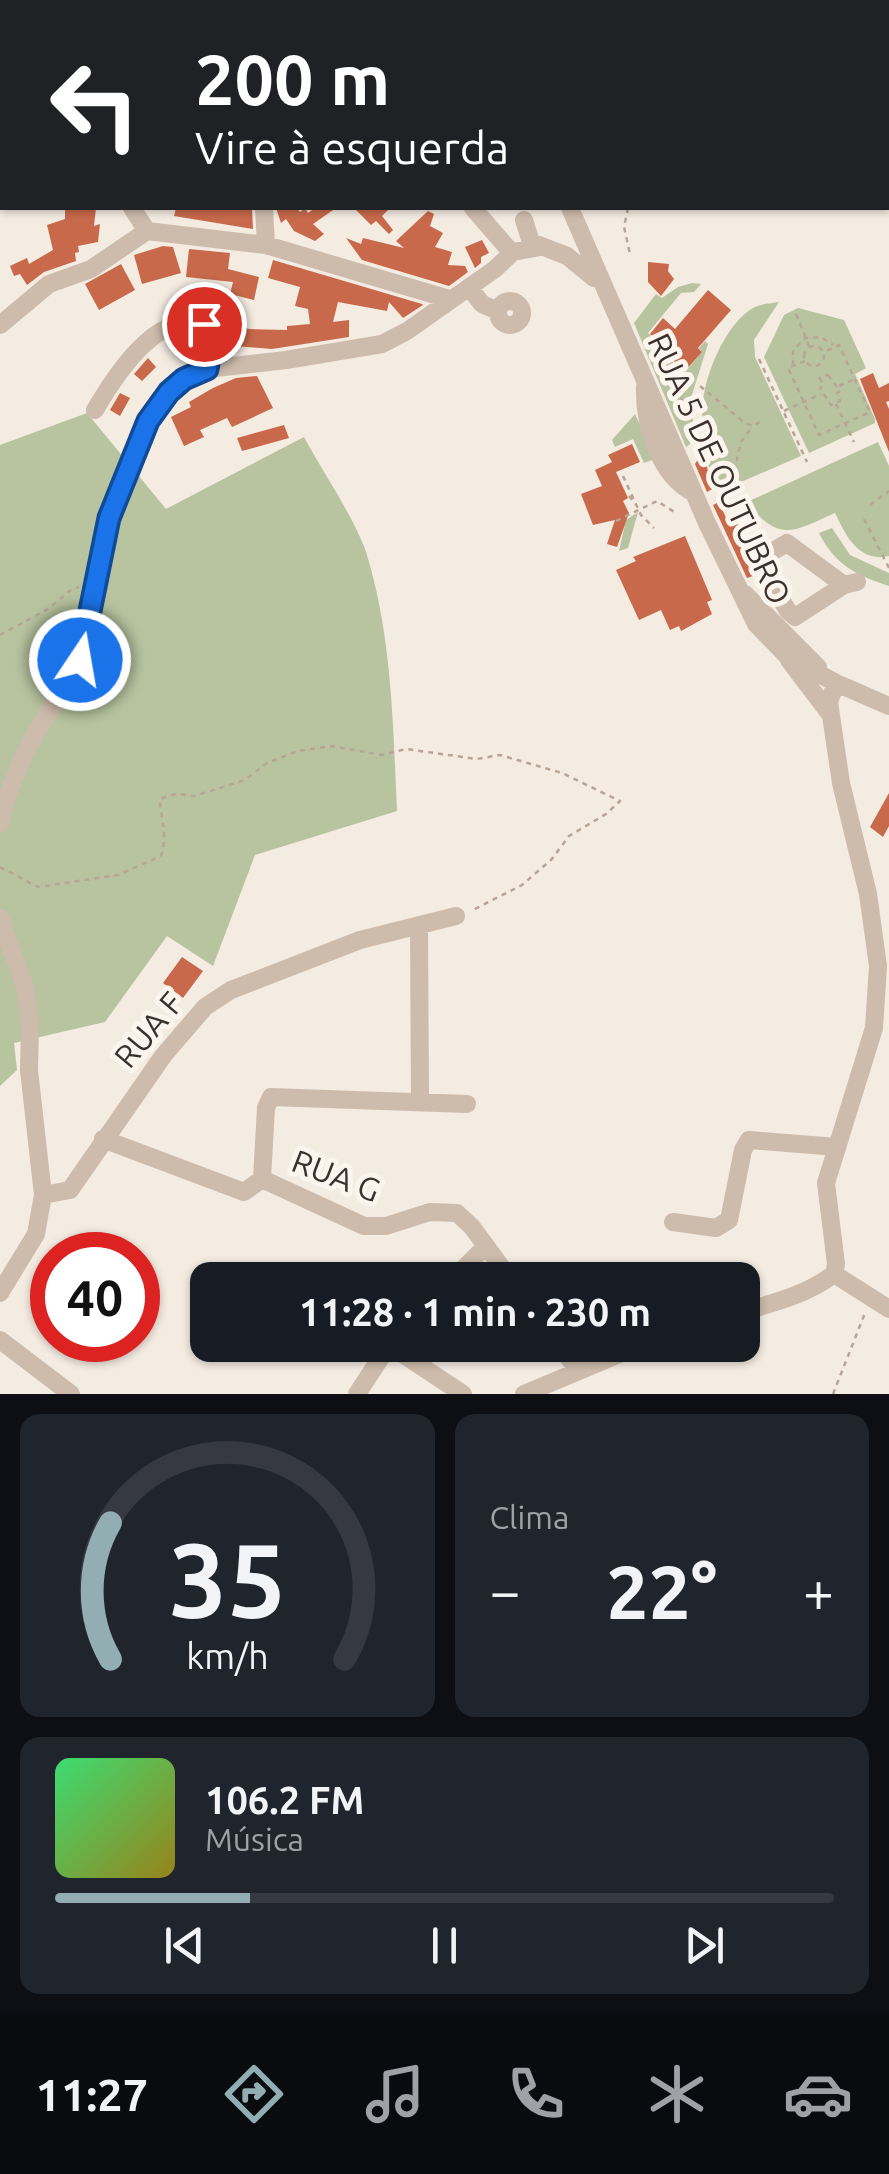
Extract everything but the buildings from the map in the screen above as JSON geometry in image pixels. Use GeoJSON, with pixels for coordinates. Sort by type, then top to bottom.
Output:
{"type":"FeatureCollection","features":[{"type":"Feature","properties":{"kind":"street"},"geometry":{"type":"LineString","coordinates":[[133,210],[147,231]]}},
{"type":"Feature","properties":{"kind":"street"},"geometry":{"type":"LineString","coordinates":[[264,210],[266,245]]}},
{"type":"Feature","properties":{"kind":"street"},"geometry":{"type":"LineString","coordinates":[[475,210],[513,252]]}},
{"type":"Feature","properties":{"kind":"street","name":"RUA 5 DE OUTUBRO"},"geometry":{"type":"LineString","coordinates":[[571,210],[694,493],[758,626],[788,657],[889,706]]}},
{"type":"Feature","properties":{"kind":"street"},"geometry":{"type":"LineString","coordinates":[[513,252],[525,214]]}},
{"type":"Feature","properties":{"kind":"street"},"geometry":{"type":"LineString","coordinates":[[525,214],[528,238],[540,248]]}},
{"type":"Feature","properties":{"kind":"street"},"geometry":{"type":"LineString","coordinates":[[0,325],[49,284],[91,269],[147,231],[266,245],[449,299]]}},
{"type":"Feature","properties":{"kind":"street"},"geometry":{"type":"LineString","coordinates":[[0,824],[26,750],[80,660],[109,518],[148,421],[169,392],[184,379],[207,369],[382,344],[469,287],[513,252],[540,248],[562,254],[571,250],[582,236]]}},
{"type":"Feature","properties":{"kind":"street","name":"RUA 5 DE OUTUBRO"},"geometry":{"type":"LineString","coordinates":[[562,254],[578,263],[604,290]]}},
{"type":"Feature","properties":{"kind":"street"},"geometry":{"type":"LineString","coordinates":[[469,287],[482,304],[498,311]]}},
{"type":"Feature","properties":{"kind":"street"},"geometry":{"type":"LineString","coordinates":[[95,410],[131,356],[172,327],[187,322],[204,324],[214,331],[207,369]]}},
{"type":"Feature","properties":{"kind":"street"},"geometry":{"type":"LineString","coordinates":[[788,543],[851,583],[808,620],[788,612],[767,576],[758,560],[788,543]]}},
{"type":"Feature","properties":{"kind":"street"},"geometry":{"type":"LineString","coordinates":[[767,576],[737,587],[839,684],[836,736]]}},
{"type":"Feature","properties":{"kind":"street"},"geometry":{"type":"LineString","coordinates":[[788,657],[831,714]]}},
{"type":"Feature","properties":{"kind":"street"},"geometry":{"type":"LineString","coordinates":[[760,1306],[803,1293],[834,1274],[826,1183],[874,1028],[878,966],[868,894],[840,783],[831,714],[830,695],[839,684]]}},
{"type":"Feature","properties":{"kind":"street","name":"RUA F"},"geometry":{"type":"LineString","coordinates":[[43,1196],[70,1190],[162,1056],[205,1008],[231,990],[360,940],[456,916]]}},
{"type":"Feature","properties":{"kind":"street"},"geometry":{"type":"LineString","coordinates":[[0,918],[25,986],[30,1025],[29,1070],[43,1196],[36,1234],[0,1292]]}},
{"type":"Feature","properties":{"kind":"street"},"geometry":{"type":"LineString","coordinates":[[420,925],[420,1102]]}},
{"type":"Feature","properties":{"kind":"street"},"geometry":{"type":"LineString","coordinates":[[262,1179],[270,1097],[467,1104]]}},
{"type":"Feature","properties":{"kind":"street","name":"RUA G"},"geometry":{"type":"LineString","coordinates":[[104,1139],[244,1192],[262,1179],[364,1226],[386,1226],[430,1212],[457,1213],[486,1246]]}},
{"type":"Feature","properties":{"kind":"street"},"geometry":{"type":"LineString","coordinates":[[672,1222],[716,1228],[729,1220],[745,1142],[837,1147]]}},
{"type":"Feature","properties":{"kind":"street"},"geometry":{"type":"LineString","coordinates":[[470,1262],[486,1246],[498,1262]]}},
{"type":"Feature","properties":{"kind":"street"},"geometry":{"type":"LineString","coordinates":[[834,1274],[889,1310]]}},
{"type":"Feature","properties":{"kind":"street"},"geometry":{"type":"LineString","coordinates":[[0,1340],[71,1394]]}},
{"type":"Feature","properties":{"kind":"street"},"geometry":{"type":"LineString","coordinates":[[357,1394],[378,1362]]}},
{"type":"Feature","properties":{"kind":"street"},"geometry":{"type":"LineString","coordinates":[[415,1362],[463,1394]]}},
{"type":"Feature","properties":{"kind":"street"},"geometry":{"type":"LineString","coordinates":[[573,1362],[578,1369]]}},
{"type":"Feature","properties":{"kind":"street"},"geometry":{"type":"LineString","coordinates":[[524,1394],[596,1362]]}},
{"type":"Feature","properties":{"kind":"path"},"geometry":{"type":"LineString","coordinates":[[628,210],[624,226],[630,254]]}},
{"type":"Feature","properties":{"kind":"path"},"geometry":{"type":"LineString","coordinates":[[796,314],[810,347]]}},
{"type":"Feature","properties":{"kind":"path"},"geometry":{"type":"LineString","coordinates":[[793,366],[793,350],[806,338],[821,337],[834,347]]}},
{"type":"Feature","properties":{"kind":"path"},"geometry":{"type":"LineString","coordinates":[[657,343],[682,401],[697,412]]}},
{"type":"Feature","properties":{"kind":"path"},"geometry":{"type":"LineString","coordinates":[[805,361],[788,368],[818,435],[870,412],[840,344],[824,352]]}},
{"type":"Feature","properties":{"kind":"path"},"geometry":{"type":"LineString","coordinates":[[818,346],[824,352],[819,366],[805,361],[804,353],[810,347],[818,346]]}},
{"type":"Feature","properties":{"kind":"path"},"geometry":{"type":"LineString","coordinates":[[760,359],[807,462]]}},
{"type":"Feature","properties":{"kind":"path"},"geometry":{"type":"LineString","coordinates":[[819,366],[824,377]]}},
{"type":"Feature","properties":{"kind":"path"},"geometry":{"type":"LineString","coordinates":[[670,379],[680,369]]}},
{"type":"Feature","properties":{"kind":"path"},"geometry":{"type":"LineString","coordinates":[[828,375],[838,386],[840,400],[832,404],[822,394],[820,378],[824,377],[828,375]]}},
{"type":"Feature","properties":{"kind":"path"},"geometry":{"type":"LineString","coordinates":[[838,386],[855,378]]}},
{"type":"Feature","properties":{"kind":"path"},"geometry":{"type":"LineString","coordinates":[[700,386],[753,426]]}},
{"type":"Feature","properties":{"kind":"path"},"geometry":{"type":"LineString","coordinates":[[784,411],[822,394]]}},
{"type":"Feature","properties":{"kind":"path"},"geometry":{"type":"LineString","coordinates":[[836,402],[854,442]]}},
{"type":"Feature","properties":{"kind":"path"},"geometry":{"type":"LineString","coordinates":[[732,480],[741,442],[760,422]]}},
{"type":"Feature","properties":{"kind":"path"},"geometry":{"type":"LineString","coordinates":[[624,476],[638,507],[654,528]]}},
{"type":"Feature","properties":{"kind":"path"},"geometry":{"type":"LineString","coordinates":[[870,505],[889,491]]}},
{"type":"Feature","properties":{"kind":"path"},"geometry":{"type":"LineString","coordinates":[[629,496],[638,507]]}},
{"type":"Feature","properties":{"kind":"path"},"geometry":{"type":"LineString","coordinates":[[616,521],[657,501],[676,513]]}},
{"type":"Feature","properties":{"kind":"path"},"geometry":{"type":"LineString","coordinates":[[864,519],[889,568]]}},
{"type":"Feature","properties":{"kind":"path"},"geometry":{"type":"LineString","coordinates":[[0,635],[48,609],[71,590],[94,582]]}},
{"type":"Feature","properties":{"kind":"path"},"geometry":{"type":"LineString","coordinates":[[0,867],[38,887],[118,875],[161,856],[168,835],[160,799],[176,794],[194,796],[246,780],[267,764],[298,751],[330,746],[382,756],[406,749],[477,759],[500,755],[562,773],[620,801],[569,836],[551,860],[522,885],[488,905],[456,916]]}},
{"type":"Feature","properties":{"kind":"path"},"geometry":{"type":"LineString","coordinates":[[833,1394],[872,1298]]}},
{"type":"Feature","properties":{"kind":"green space"},"geometry":{"type":"Polygon","coordinates":[[[692,283],[701,284],[694,292],[681,293],[648,333],[685,372],[702,352],[699,348],[705,341],[708,344],[690,401],[694,427],[686,447],[634,323],[656,294],[662,298],[692,283]]]}},
{"type":"Feature","properties":{"kind":"green space"},"geometry":{"type":"Polygon","coordinates":[[[779,302],[754,340],[755,357],[801,456],[718,492],[703,451],[706,384],[717,353],[734,325],[758,306],[779,302]]]}},
{"type":"Feature","properties":{"kind":"green space"},"geometry":{"type":"Polygon","coordinates":[[[798,308],[844,320],[866,368],[855,374],[875,419],[875,423],[809,453],[764,357],[784,315],[798,308]]]}},
{"type":"Feature","properties":{"kind":"green space"},"geometry":{"type":"Polygon","coordinates":[[[87,413],[166,509],[304,437],[354,525],[375,583],[390,680],[397,811],[255,855],[213,966],[167,936],[105,1022],[14,1043],[17,1070],[0,1086],[0,445],[87,413]]]}},
{"type":"Feature","properties":{"kind":"green space"},"geometry":{"type":"Polygon","coordinates":[[[635,414],[655,459],[644,463],[633,439],[615,447],[612,440],[635,414]]]}},
{"type":"Feature","properties":{"kind":"green space"},"geometry":{"type":"Polygon","coordinates":[[[878,442],[889,466],[889,556],[862,552],[849,539],[835,513],[798,529],[778,529],[747,502],[878,442]]]}},
{"type":"Feature","properties":{"kind":"green space"},"geometry":{"type":"Polygon","coordinates":[[[638,512],[628,548],[619,551],[626,520],[638,512]]]}},
{"type":"Feature","properties":{"kind":"green space"},"geometry":{"type":"Polygon","coordinates":[[[832,528],[850,555],[889,573],[889,586],[839,561],[819,533],[832,528]]]}},
{"type":"Feature","properties":{"kind":"route"},"geometry":{"type":"LineString","coordinates":[[80,660],[98,562],[127,469],[148,421],[169,392],[184,379],[207,369],[214,331],[204,324]]}}]}
